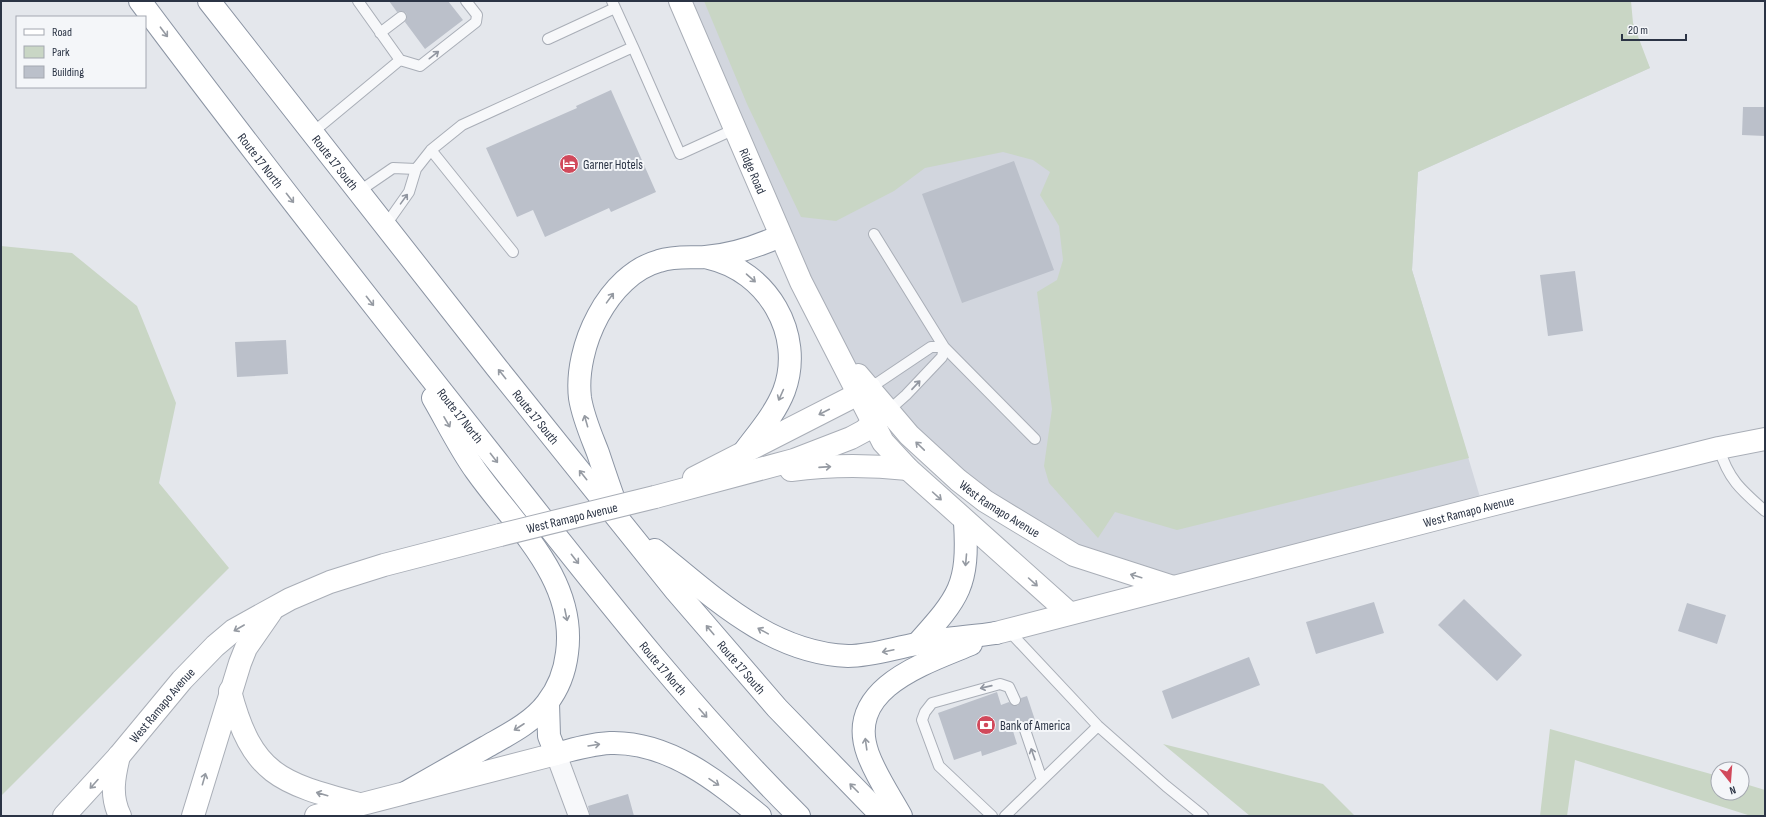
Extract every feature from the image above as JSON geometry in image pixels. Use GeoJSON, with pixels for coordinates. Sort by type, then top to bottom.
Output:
{"type":"FeatureCollection","features":[{"type":"Feature","properties":{"kind":"main road","name":"Route 17 North"},"geometry":{"type":"LineString","coordinates":[[140,1],[215,101],[392,328],[623,620],[730,745],[799,816]]}},
{"type":"Feature","properties":{"kind":"main road","name":"Route 17 South"},"geometry":{"type":"LineString","coordinates":[[209,1],[497,368],[676,591],[777,708],[882,816]]}},
{"type":"Feature","properties":{"kind":"main road","name":"Ridge Road"},"geometry":{"type":"LineString","coordinates":[[680,1],[780,236],[830,340],[864,391]]}},
{"type":"Feature","properties":{"kind":"main road"},"geometry":{"type":"LineString","coordinates":[[780,236],[746,250],[704,257],[672,258],[659,261],[633,273],[622,283],[603,307],[589,338],[581,369],[580,399],[589,433],[622,523],[744,620],[785,642],[807,649],[849,656],[871,654],[918,644],[1002,632]]}},
{"type":"Feature","properties":{"kind":"main road"},"geometry":{"type":"LineString","coordinates":[[704,257],[730,264],[742,270],[754,280],[773,301],[788,338],[789,364],[784,391],[768,419],[744,452]]}},
{"type":"Feature","properties":{"kind":"main road"},"geometry":{"type":"LineString","coordinates":[[392,328],[475,470],[540,554],[554,578],[567,618],[568,641],[566,665],[548,703],[525,723],[407,792]]}},
{"type":"Feature","properties":{"kind":"main road","name":"West Ramapo Avenue"},"geometry":{"type":"LineString","coordinates":[[64,816],[119,756],[182,680],[215,646],[234,630],[290,599],[330,582],[384,565],[655,497],[864,391],[881,417],[909,436],[943,468],[986,502],[1014,520],[1074,555],[1173,587]]}},
{"type":"Feature","properties":{"kind":"main road"},"geometry":{"type":"LineString","coordinates":[[655,497],[794,460],[836,445],[864,431],[881,417]]}},
{"type":"Feature","properties":{"kind":"main road","name":"West Ramapo Avenue"},"geometry":{"type":"LineString","coordinates":[[881,417],[883,442],[908,469],[965,522],[1069,613]]}},
{"type":"Feature","properties":{"kind":"main road","name":"West Ramapo Avenue"},"geometry":{"type":"LineString","coordinates":[[1002,632],[1069,613],[1719,448],[1765,439]]}},
{"type":"Feature","properties":{"kind":"main road"},"geometry":{"type":"LineString","coordinates":[[730,478],[836,466],[908,469]]}},
{"type":"Feature","properties":{"kind":"main road"},"geometry":{"type":"LineString","coordinates":[[918,644],[948,609],[960,586],[966,561],[965,522]]}},
{"type":"Feature","properties":{"kind":"main road","name":"West Ramapo Avenue"},"geometry":{"type":"LineString","coordinates":[[193,816],[230,691],[246,648],[273,609]]}},
{"type":"Feature","properties":{"kind":"main road"},"geometry":{"type":"LineString","coordinates":[[901,816],[867,753],[864,727],[867,714],[884,688],[897,677],[1002,632]]}},
{"type":"Feature","properties":{"kind":"main road"},"geometry":{"type":"LineString","coordinates":[[230,691],[242,732],[256,755],[277,775],[305,788],[360,805]]}},
{"type":"Feature","properties":{"kind":"main road"},"geometry":{"type":"LineString","coordinates":[[548,703],[549,736],[556,754]]}},
{"type":"Feature","properties":{"kind":"main road"},"geometry":{"type":"LineString","coordinates":[[316,816],[591,745],[609,743],[643,746],[655,749],[679,759],[739,799],[760,816]]}},
{"type":"Feature","properties":{"kind":"main road"},"geometry":{"type":"LineString","coordinates":[[119,756],[114,777],[114,791],[115,802],[120,816]]}},
{"type":"Feature","properties":{"kind":"street"},"geometry":{"type":"LineString","coordinates":[[556,754],[579,816]]}},
{"type":"Feature","properties":{"kind":"lane"},"geometry":{"type":"LineString","coordinates":[[360,2],[400,60],[420,66],[476,22],[477,14],[466,1]]}},
{"type":"Feature","properties":{"kind":"lane"},"geometry":{"type":"LineString","coordinates":[[548,40],[613,4],[680,154],[735,128]]}},
{"type":"Feature","properties":{"kind":"lane"},"geometry":{"type":"LineString","coordinates":[[380,33],[401,17]]}},
{"type":"Feature","properties":{"kind":"lane"},"geometry":{"type":"LineString","coordinates":[[385,226],[409,192],[416,168],[431,150],[462,125],[633,47]]}},
{"type":"Feature","properties":{"kind":"lane"},"geometry":{"type":"LineString","coordinates":[[312,133],[400,60]]}},
{"type":"Feature","properties":{"kind":"lane"},"geometry":{"type":"LineString","coordinates":[[431,150],[513,252]]}},
{"type":"Feature","properties":{"kind":"lane"},"geometry":{"type":"LineString","coordinates":[[358,192],[393,168],[416,168]]}},
{"type":"Feature","properties":{"kind":"lane"},"geometry":{"type":"LineString","coordinates":[[874,234],[944,347],[1035,439]]}},
{"type":"Feature","properties":{"kind":"lane"},"geometry":{"type":"LineString","coordinates":[[864,391],[931,347],[944,347]]}},
{"type":"Feature","properties":{"kind":"lane"},"geometry":{"type":"LineString","coordinates":[[881,417],[906,395],[942,357],[944,347]]}},
{"type":"Feature","properties":{"kind":"lane"},"geometry":{"type":"LineString","coordinates":[[1719,448],[1725,468],[1741,491],[1765,511]]}},
{"type":"Feature","properties":{"kind":"lane"},"geometry":{"type":"LineString","coordinates":[[1002,632],[1098,726],[1166,786],[1203,816]]}},
{"type":"Feature","properties":{"kind":"lane"},"geometry":{"type":"LineString","coordinates":[[992,816],[939,766],[922,720],[925,712],[932,703],[1000,684],[1009,686],[1016,700]]}},
{"type":"Feature","properties":{"kind":"lane"},"geometry":{"type":"LineString","coordinates":[[1005,816],[1098,726]]}},
{"type":"Feature","properties":{"kind":"lane"},"geometry":{"type":"LineString","coordinates":[[1024,727],[1042,780]]}},
{"type":"Feature","properties":{"kind":"shaded area"},"geometry":{"type":"Polygon","coordinates":[[[680,1],[1618,1],[1650,68],[1418,172],[1412,270],[1483,507],[1173,587],[1106,567],[985,501],[829,340],[680,1]]]}},
{"type":"Feature","properties":{"kind":"green space"},"geometry":{"type":"Polygon","coordinates":[[[704,1],[1631,1],[1633,23],[1650,68],[1418,172],[1412,270],[1469,458],[1177,530],[1115,512],[1098,538],[1049,483],[1044,466],[1052,409],[1037,292],[1057,280],[1063,260],[1059,226],[1040,195],[1050,172],[1033,160],[1003,152],[925,168],[894,191],[836,221],[801,217],[747,104],[704,1]]]}},
{"type":"Feature","properties":{"kind":"green space"},"geometry":{"type":"Polygon","coordinates":[[[1,246],[72,253],[137,306],[176,403],[159,483],[229,568],[1,796],[1,246]]]}},
{"type":"Feature","properties":{"kind":"green space"},"geometry":{"type":"Polygon","coordinates":[[[1550,729],[1710,774],[1710,801],[1750,801],[1750,785],[1765,790],[1765,816],[1751,816],[1575,760],[1567,816],[1540,816],[1550,729]]]}},
{"type":"Feature","properties":{"kind":"green space"},"geometry":{"type":"Polygon","coordinates":[[[1163,744],[1323,784],[1355,816],[1250,816],[1163,744]]]}},
{"type":"Feature","properties":{"kind":"building"},"geometry":{"type":"Polygon","coordinates":[[[389,1],[448,1],[463,20],[425,49],[405,22],[407,17],[406,13],[401,11],[397,12],[389,1]]]}},
{"type":"Feature","properties":{"kind":"building","name":"Garner Hotels"},"geometry":{"type":"Polygon","coordinates":[[[611,90],[656,192],[611,212],[609,208],[545,237],[533,210],[517,217],[486,148],[577,108],[576,106],[611,90]]]}},
{"type":"Feature","properties":{"kind":"building"},"geometry":{"type":"Polygon","coordinates":[[[1743,107],[1765,107],[1765,136],[1742,135],[1743,107]]]}},
{"type":"Feature","properties":{"kind":"building"},"geometry":{"type":"Polygon","coordinates":[[[1014,161],[1054,270],[962,303],[922,194],[1014,161]]]}},
{"type":"Feature","properties":{"kind":"building"},"geometry":{"type":"Polygon","coordinates":[[[1575,271],[1583,331],[1548,336],[1540,275],[1575,271]]]}},
{"type":"Feature","properties":{"kind":"building"},"geometry":{"type":"Polygon","coordinates":[[[286,340],[288,374],[237,377],[235,342],[286,340]]]}},
{"type":"Feature","properties":{"kind":"building"},"geometry":{"type":"Polygon","coordinates":[[[1464,599],[1522,655],[1497,681],[1438,625],[1464,599]]]}},
{"type":"Feature","properties":{"kind":"building"},"geometry":{"type":"Polygon","coordinates":[[[1374,602],[1384,633],[1316,654],[1306,622],[1374,602]]]}},
{"type":"Feature","properties":{"kind":"building"},"geometry":{"type":"Polygon","coordinates":[[[1687,603],[1726,615],[1717,644],[1678,631],[1687,603]]]}},
{"type":"Feature","properties":{"kind":"building"},"geometry":{"type":"Polygon","coordinates":[[[1249,657],[1260,685],[1172,719],[1162,691],[1249,657]]]}},
{"type":"Feature","properties":{"kind":"building","name":"Bank of America"},"geometry":{"type":"Polygon","coordinates":[[[997,692],[1001,705],[1009,702],[1012,705],[1017,706],[1020,703],[1021,698],[1027,696],[1036,723],[1030,725],[1026,721],[1019,722],[1018,729],[1013,731],[1017,744],[982,756],[981,751],[954,760],[938,713],[997,692]]]}},
{"type":"Feature","properties":{"kind":"building"},"geometry":{"type":"Polygon","coordinates":[[[628,794],[634,816],[590,816],[588,806],[628,794]]]}},
{"type":"Feature","properties":{"kind":"place","name":"Garner Hotels"},"geometry":{"type":"Point","coordinates":[569,164]}},
{"type":"Feature","properties":{"kind":"place","name":"Bank of America"},"geometry":{"type":"Point","coordinates":[986,725]}}]}
